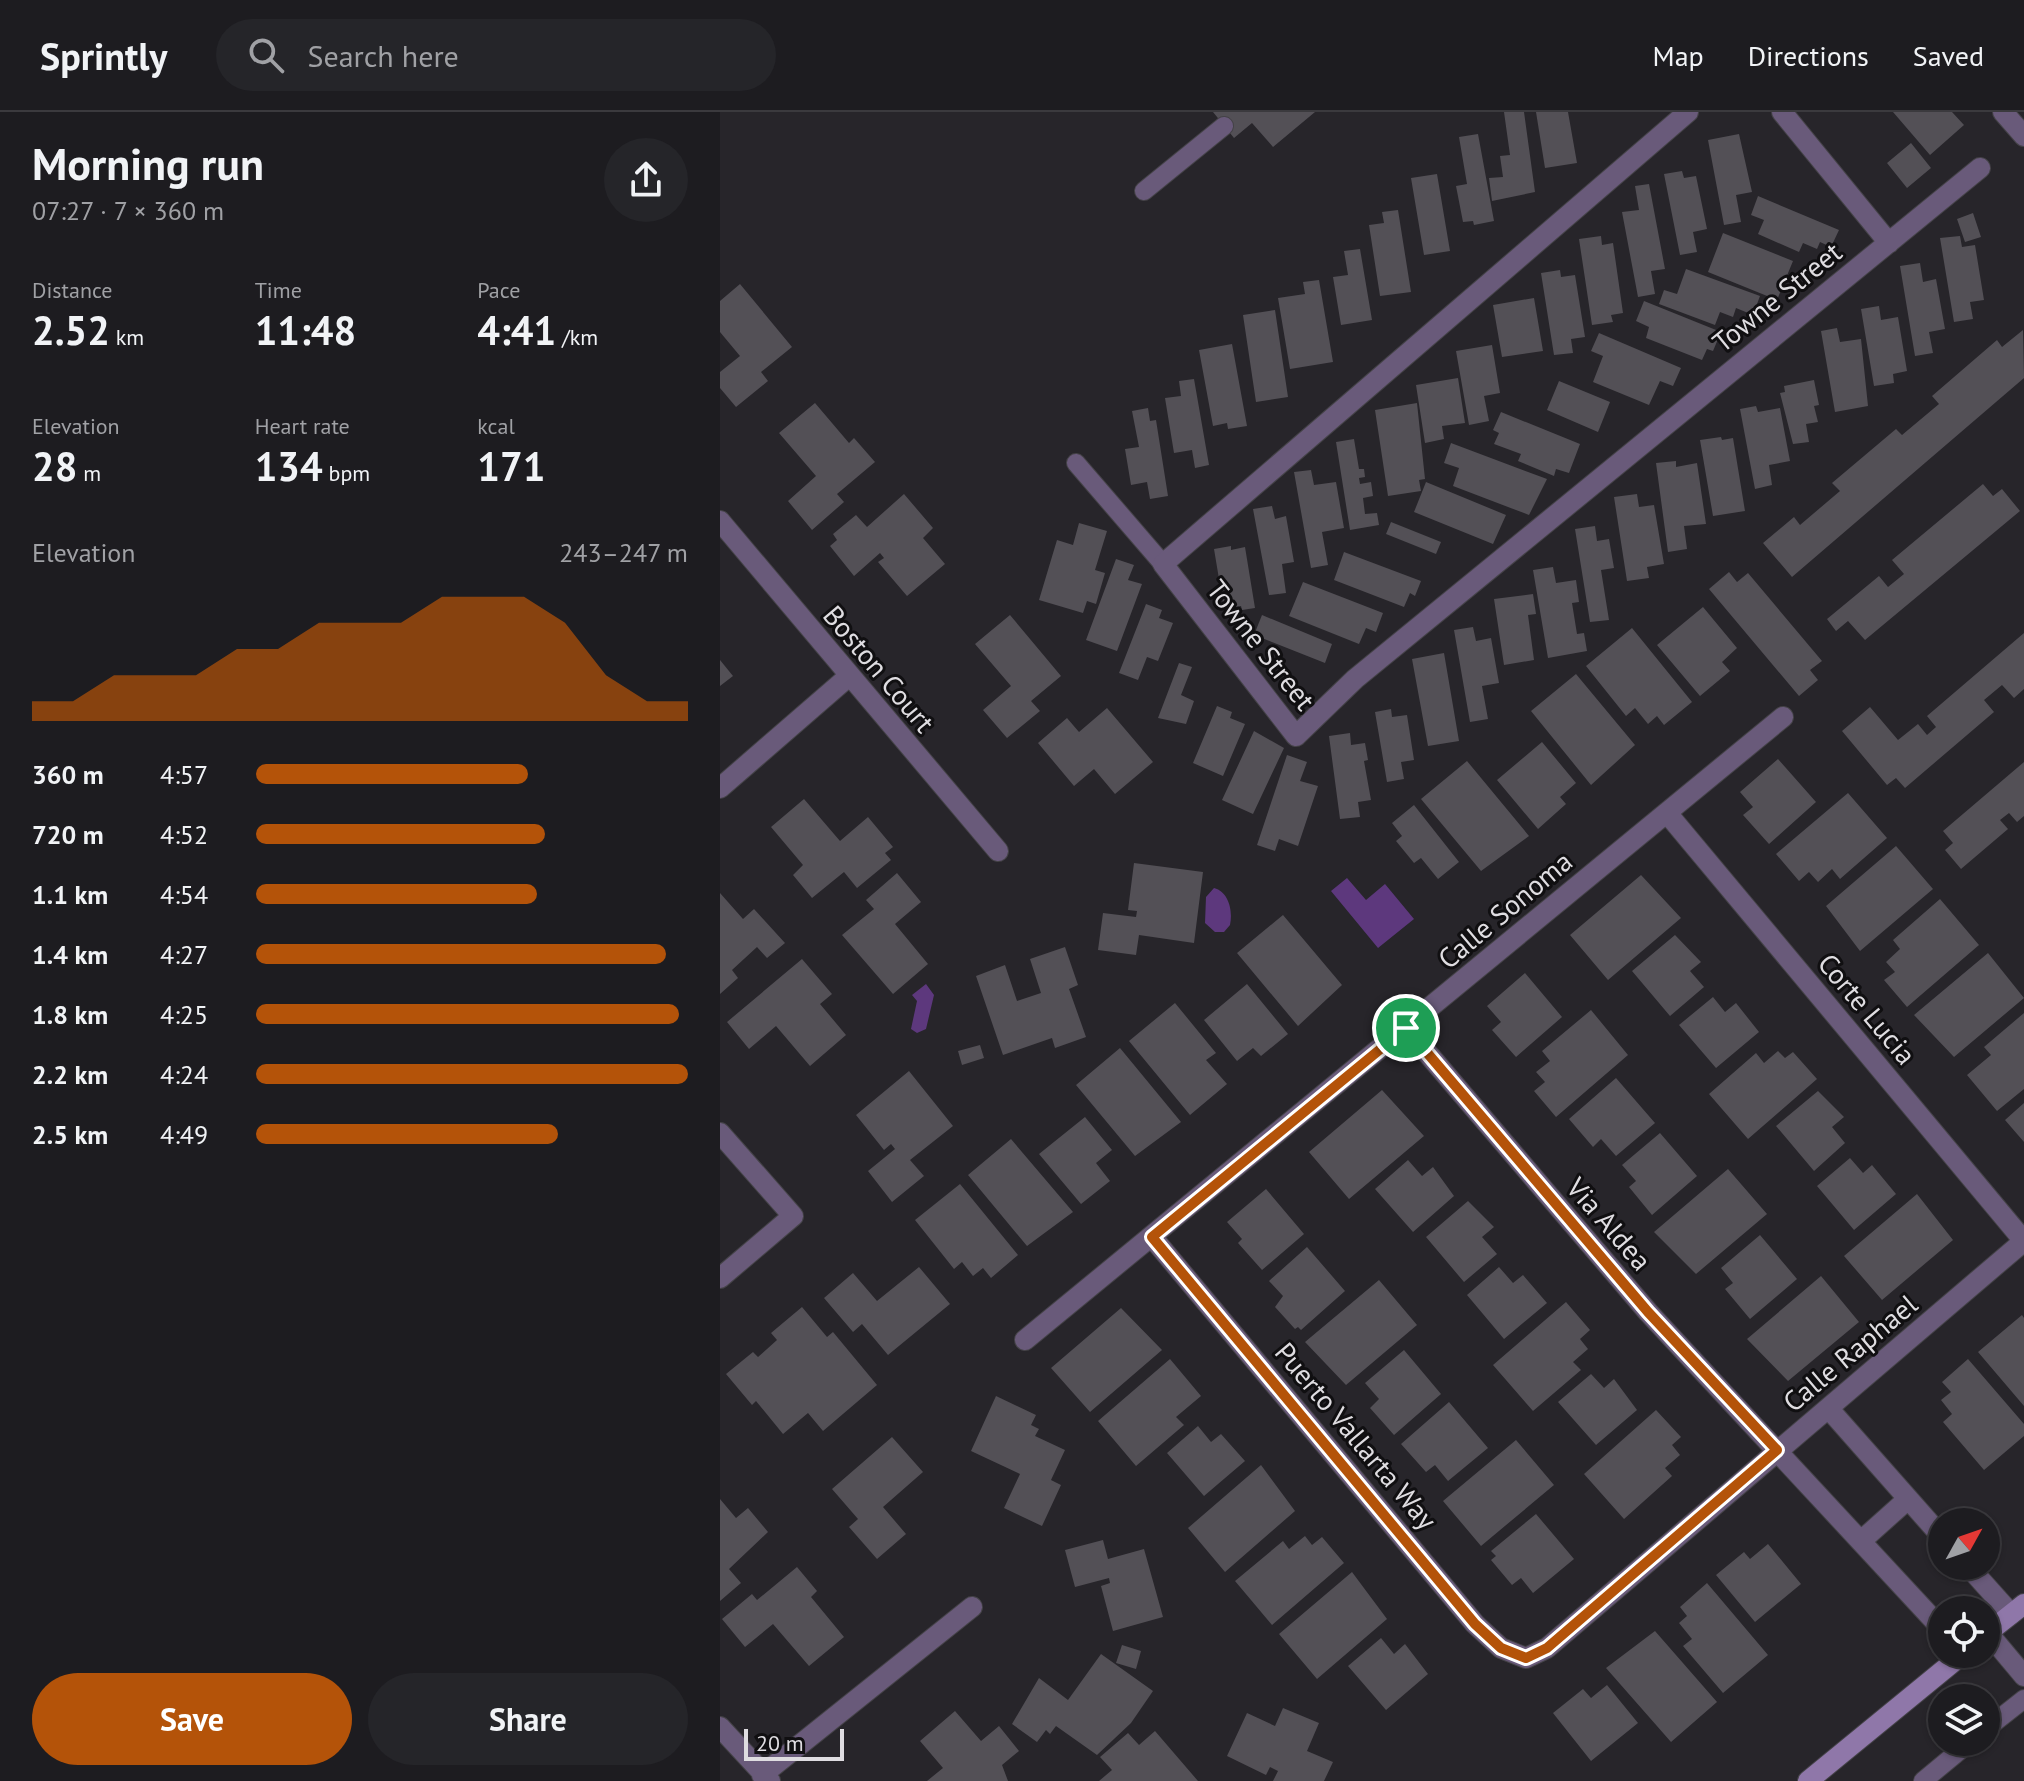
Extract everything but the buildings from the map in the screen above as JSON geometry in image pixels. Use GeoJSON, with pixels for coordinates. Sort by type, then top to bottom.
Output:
{"type":"FeatureCollection","features":[{"type":"Feature","properties":{"kind":"main road"},"geometry":{"type":"LineString","coordinates":[[2000,1624],[2018,1609]]}},
{"type":"Feature","properties":{"kind":"main road"},"geometry":{"type":"LineString","coordinates":[[1808,1781],[1946,1668]]}},
{"type":"Feature","properties":{"kind":"street"},"geometry":{"type":"LineString","coordinates":[[1163,564],[1688,112]]}},
{"type":"Feature","properties":{"kind":"street"},"geometry":{"type":"LineString","coordinates":[[1782,112],[1889,243]]}},
{"type":"Feature","properties":{"kind":"street"},"geometry":{"type":"LineString","coordinates":[[2003,112],[2024,136]]}},
{"type":"Feature","properties":{"kind":"street","name":"Towne Street"},"geometry":{"type":"LineString","coordinates":[[1163,564],[1296,736],[1355,679],[1980,168]]}},
{"type":"Feature","properties":{"kind":"street","name":"Boston Court"},"geometry":{"type":"LineString","coordinates":[[720,521],[848,677],[998,851]]}},
{"type":"Feature","properties":{"kind":"street"},"geometry":{"type":"LineString","coordinates":[[720,788],[848,677]]}},
{"type":"Feature","properties":{"kind":"street","name":"Calle Sonoma"},"geometry":{"type":"LineString","coordinates":[[1025,1340],[1783,717]]}},
{"type":"Feature","properties":{"kind":"street","name":"Corte Lucia"},"geometry":{"type":"LineString","coordinates":[[1667,813],[2024,1241]]}},
{"type":"Feature","properties":{"kind":"street","name":"Via Aldea"},"geometry":{"type":"LineString","coordinates":[[1406,1028],[1648,1312],[1928,1614]]}},
{"type":"Feature","properties":{"kind":"street"},"geometry":{"type":"LineString","coordinates":[[720,1133],[793,1216],[720,1278]]}},
{"type":"Feature","properties":{"kind":"street","name":"Puerto Vallarta Way"},"geometry":{"type":"LineString","coordinates":[[1152,1237],[1475,1624],[1501,1648],[1526,1658]]}},
{"type":"Feature","properties":{"kind":"street","name":"Calle Raphael"},"geometry":{"type":"LineString","coordinates":[[1526,1658],[1547,1648],[2024,1241]]}},
{"type":"Feature","properties":{"kind":"street"},"geometry":{"type":"LineString","coordinates":[[1829,1409],[1928,1521]]}},
{"type":"Feature","properties":{"kind":"street"},"geometry":{"type":"LineString","coordinates":[[1861,1541],[1908,1499]]}},
{"type":"Feature","properties":{"kind":"street"},"geometry":{"type":"LineString","coordinates":[[1984,1580],[2018,1609]]}},
{"type":"Feature","properties":{"kind":"street"},"geometry":{"type":"LineString","coordinates":[[720,1727],[766,1778],[972,1607]]}},
{"type":"Feature","properties":{"kind":"street"},"geometry":{"type":"LineString","coordinates":[[2000,1649],[2024,1676]]}},
{"type":"Feature","properties":{"kind":"lane"},"geometry":{"type":"LineString","coordinates":[[1144,191],[1224,126]]}},
{"type":"Feature","properties":{"kind":"lane"},"geometry":{"type":"LineString","coordinates":[[1076,463],[1163,564]]}},
{"type":"Feature","properties":{"kind":"lane"},"geometry":{"type":"LineString","coordinates":[[2000,1718],[2024,1699]]}},
{"type":"Feature","properties":{"kind":"lane"},"geometry":{"type":"LineString","coordinates":[[1923,1781],[1953,1756]]}},
{"type":"Feature","properties":{"kind":"shaded area"},"geometry":{"type":"Polygon","coordinates":[[[1347,878],[1366,900],[1385,884],[1414,919],[1378,948],[1331,891],[1347,878]]]}},
{"type":"Feature","properties":{"kind":"shaded area"},"geometry":{"type":"Polygon","coordinates":[[[1214,888],[1223,894],[1230,908],[1230,925],[1224,932],[1215,932],[1205,923],[1206,897],[1214,888]]]}},
{"type":"Feature","properties":{"kind":"shaded area"},"geometry":{"type":"Polygon","coordinates":[[[926,984],[934,995],[926,1029],[917,1033],[911,1029],[917,1001],[912,995],[926,984]]]}},
{"type":"Feature","properties":{"kind":"route"},"geometry":{"type":"LineString","coordinates":[[1406,1028],[1648,1312],[1777,1450],[1547,1648],[1526,1658],[1501,1648],[1475,1624],[1152,1237],[1406,1028]]}}]}
